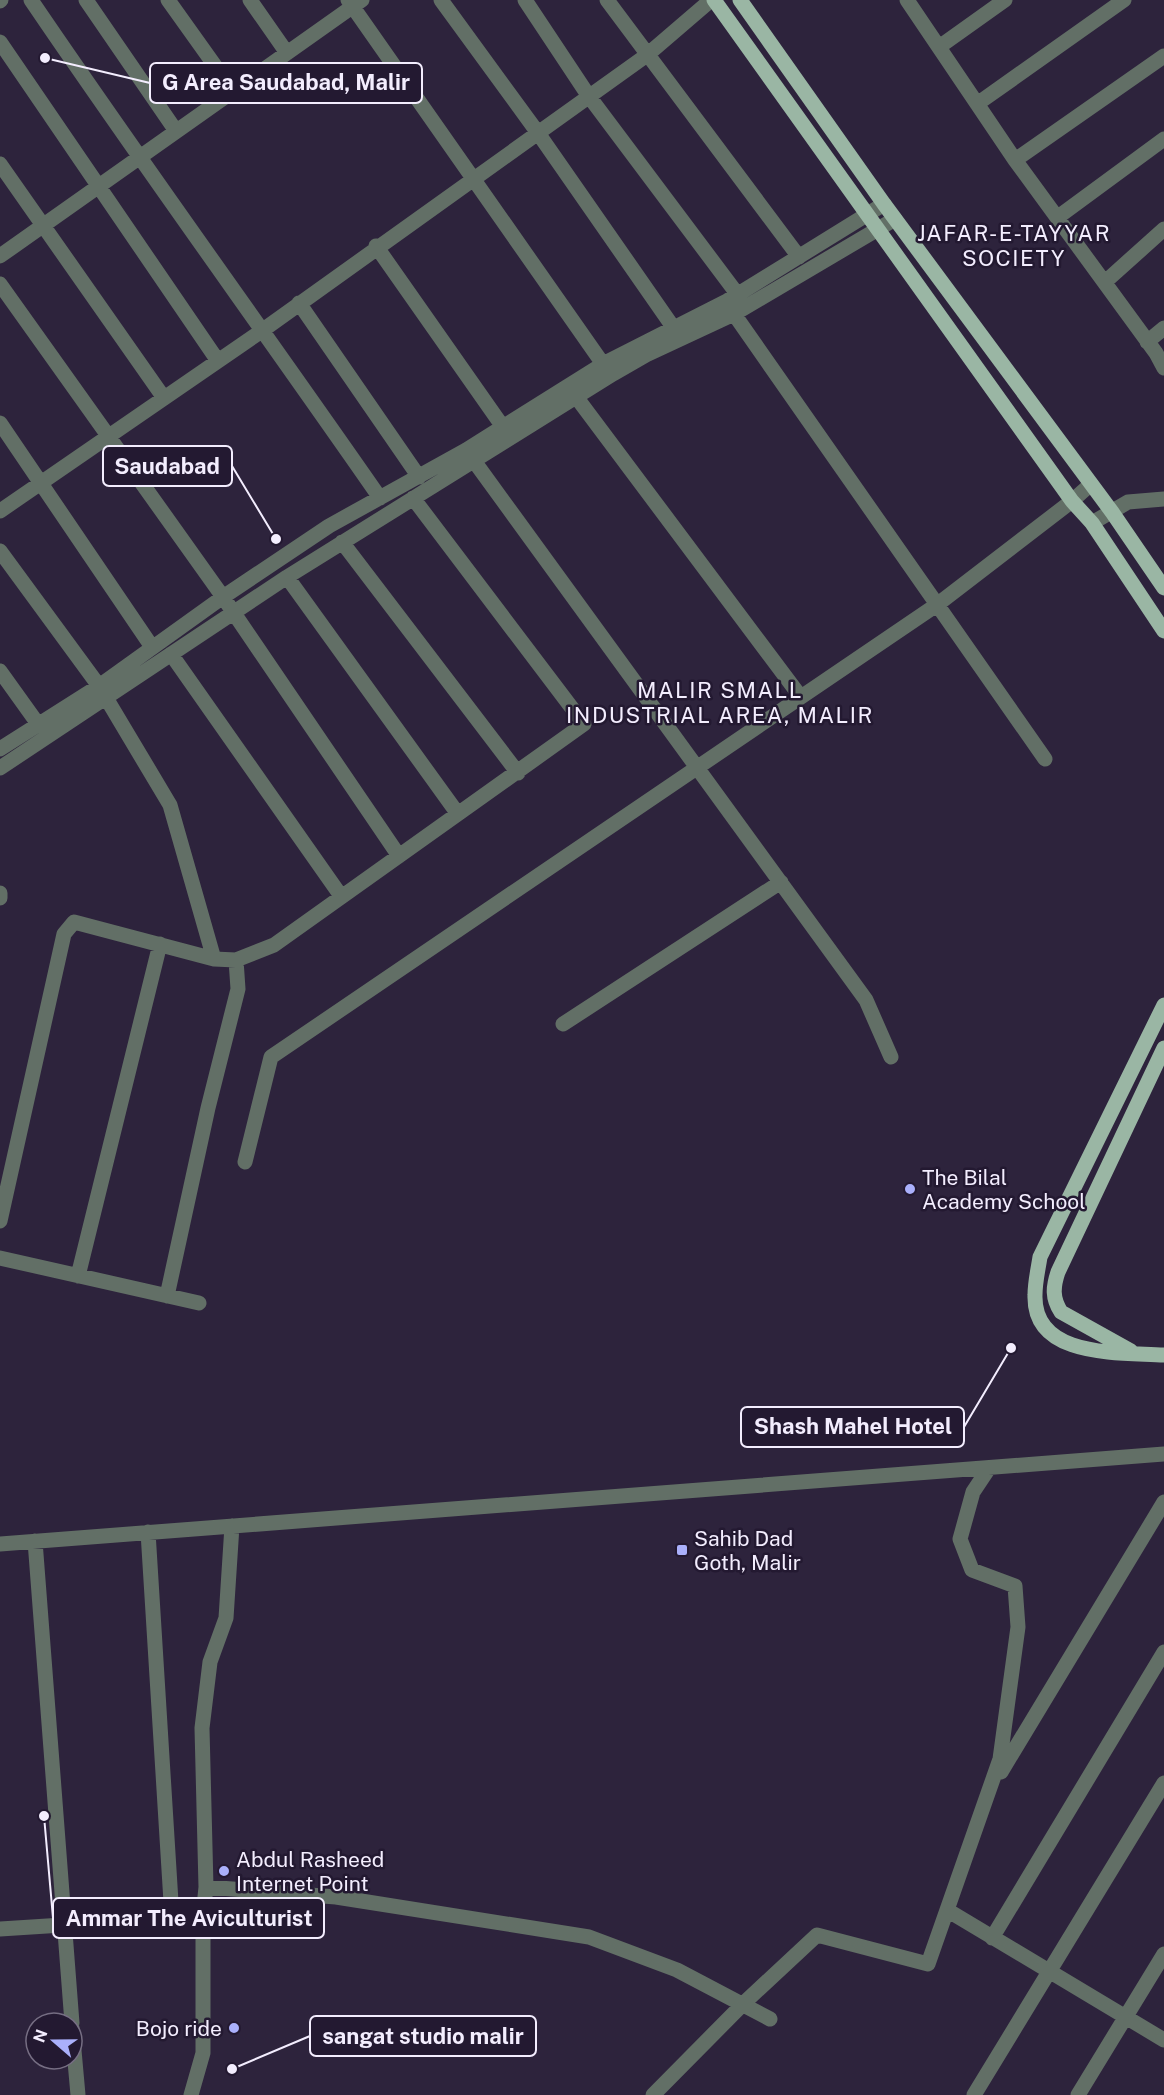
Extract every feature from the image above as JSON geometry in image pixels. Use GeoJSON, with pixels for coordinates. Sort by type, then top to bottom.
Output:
{"type":"FeatureCollection","features":[{"type":"Feature","properties":{"kind":"main road"},"geometry":{"type":"LineString","coordinates":[[712,0],[1072,501],[1092,524],[1164,631]]}},
{"type":"Feature","properties":{"kind":"main road"},"geometry":{"type":"LineString","coordinates":[[740,0],[884,204],[1112,512],[1164,588]]}},
{"type":"Feature","properties":{"kind":"main road"},"geometry":{"type":"LineString","coordinates":[[1164,1005],[1040,1257],[1035,1297],[1042,1323],[1062,1341],[1086,1350],[1164,1354]]}},
{"type":"Feature","properties":{"kind":"main road"},"geometry":{"type":"LineString","coordinates":[[1133,1353],[1061,1312],[1055,1303],[1053,1293],[1058,1272],[1164,1048]]}},
{"type":"Feature","properties":{"kind":"street"},"geometry":{"type":"LineString","coordinates":[[31,0],[138,158],[263,330],[380,498]]}},
{"type":"Feature","properties":{"kind":"street"},"geometry":{"type":"LineString","coordinates":[[86,0],[176,131]]}},
{"type":"Feature","properties":{"kind":"street"},"geometry":{"type":"LineString","coordinates":[[168,0],[233,91]]}},
{"type":"Feature","properties":{"kind":"street"},"geometry":{"type":"LineString","coordinates":[[250,0],[286,53]]}},
{"type":"Feature","properties":{"kind":"street"},"geometry":{"type":"LineString","coordinates":[[441,0],[538,133],[673,327]]}},
{"type":"Feature","properties":{"kind":"street"},"geometry":{"type":"LineString","coordinates":[[525,0],[588,94],[738,295]]}},
{"type":"Feature","properties":{"kind":"street"},"geometry":{"type":"LineString","coordinates":[[607,0],[798,257]]}},
{"type":"Feature","properties":{"kind":"street"},"geometry":{"type":"LineString","coordinates":[[0,511],[263,330],[376,246],[473,180],[588,94],[647,55],[712,0]]}},
{"type":"Feature","properties":{"kind":"street"},"geometry":{"type":"LineString","coordinates":[[907,0],[1015,160],[1156,348],[1164,368]]}},
{"type":"Feature","properties":{"kind":"street"},"geometry":{"type":"LineString","coordinates":[[939,48],[1005,0]]}},
{"type":"Feature","properties":{"kind":"street"},"geometry":{"type":"LineString","coordinates":[[977,104],[1124,0]]}},
{"type":"Feature","properties":{"kind":"street"},"geometry":{"type":"LineString","coordinates":[[0,256],[354,2],[473,180],[603,364]]}},
{"type":"Feature","properties":{"kind":"street"},"geometry":{"type":"LineString","coordinates":[[0,42],[218,361]]}},
{"type":"Feature","properties":{"kind":"street"},"geometry":{"type":"LineString","coordinates":[[1015,160],[1164,56]]}},
{"type":"Feature","properties":{"kind":"street"},"geometry":{"type":"LineString","coordinates":[[1058,217],[1164,139]]}},
{"type":"Feature","properties":{"kind":"street"},"geometry":{"type":"LineString","coordinates":[[0,164],[164,398]]}},
{"type":"Feature","properties":{"kind":"street"},"geometry":{"type":"LineString","coordinates":[[0,749],[38,724],[171,654],[287,577],[413,498],[470,456],[503,428],[646,355],[734,314],[782,276],[798,257],[884,204]]}},
{"type":"Feature","properties":{"kind":"street"},"geometry":{"type":"LineString","coordinates":[[0,768],[101,692],[152,647],[329,526],[419,477],[470,456],[573,392],[603,364],[673,327],[782,276],[895,219]]}},
{"type":"Feature","properties":{"kind":"street"},"geometry":{"type":"LineString","coordinates":[[1105,282],[1164,229]]}},
{"type":"Feature","properties":{"kind":"street"},"geometry":{"type":"LineString","coordinates":[[376,246],[503,428]]}},
{"type":"Feature","properties":{"kind":"street"},"geometry":{"type":"LineString","coordinates":[[0,284],[223,597],[399,856]]}},
{"type":"Feature","properties":{"kind":"street"},"geometry":{"type":"LineString","coordinates":[[299,303],[419,477]]}},
{"type":"Feature","properties":{"kind":"street"},"geometry":{"type":"LineString","coordinates":[[734,314],[1045,759]]}},
{"type":"Feature","properties":{"kind":"street"},"geometry":{"type":"LineString","coordinates":[[1156,348],[1164,328]]}},
{"type":"Feature","properties":{"kind":"street"},"geometry":{"type":"LineString","coordinates":[[573,392],[800,696]]}},
{"type":"Feature","properties":{"kind":"street"},"geometry":{"type":"LineString","coordinates":[[0,423],[152,647]]}},
{"type":"Feature","properties":{"kind":"street"},"geometry":{"type":"LineString","coordinates":[[470,456],[866,1000],[891,1057]]}},
{"type":"Feature","properties":{"kind":"street"},"geometry":{"type":"LineString","coordinates":[[245,1162],[271,1057],[938,604],[1091,484]]}},
{"type":"Feature","properties":{"kind":"street"},"geometry":{"type":"LineString","coordinates":[[0,1221],[64,934],[74,922],[214,959],[236,960],[274,945],[584,724],[413,498]]}},
{"type":"Feature","properties":{"kind":"street"},"geometry":{"type":"LineString","coordinates":[[1092,524],[1128,502],[1164,499]]}},
{"type":"Feature","properties":{"kind":"street"},"geometry":{"type":"LineString","coordinates":[[342,542],[518,773]]}},
{"type":"Feature","properties":{"kind":"street"},"geometry":{"type":"LineString","coordinates":[[0,551],[101,692],[170,806],[214,959]]}},
{"type":"Feature","properties":{"kind":"street"},"geometry":{"type":"LineString","coordinates":[[287,577],[458,814]]}},
{"type":"Feature","properties":{"kind":"street"},"geometry":{"type":"LineString","coordinates":[[171,654],[341,896]]}},
{"type":"Feature","properties":{"kind":"street"},"geometry":{"type":"LineString","coordinates":[[0,671],[38,724]]}},
{"type":"Feature","properties":{"kind":"street"},"geometry":{"type":"LineString","coordinates":[[563,1024],[780,882]]}},
{"type":"Feature","properties":{"kind":"street"},"geometry":{"type":"LineString","coordinates":[[0,893],[0,898]]}},
{"type":"Feature","properties":{"kind":"street"},"geometry":{"type":"LineString","coordinates":[[78,1276],[160,945]]}},
{"type":"Feature","properties":{"kind":"street"},"geometry":{"type":"LineString","coordinates":[[167,1296],[208,1108],[238,989],[236,960]]}},
{"type":"Feature","properties":{"kind":"street"},"geometry":{"type":"LineString","coordinates":[[0,1258],[199,1303]]}},
{"type":"Feature","properties":{"kind":"street"},"geometry":{"type":"LineString","coordinates":[[0,1544],[1164,1454]]}},
{"type":"Feature","properties":{"kind":"street"},"geometry":{"type":"LineString","coordinates":[[653,2095],[744,2003],[817,1935],[928,1964],[1000,1759],[1018,1627],[1015,1586],[972,1570],[960,1539],[973,1492],[988,1468]]}},
{"type":"Feature","properties":{"kind":"street"},"geometry":{"type":"LineString","coordinates":[[987,1796],[1164,1502]]}},
{"type":"Feature","properties":{"kind":"street"},"geometry":{"type":"LineString","coordinates":[[191,2095],[203,2053],[203,1916],[206,1887],[202,1728],[210,1662],[226,1618],[232,1526]]}},
{"type":"Feature","properties":{"kind":"street"},"geometry":{"type":"LineString","coordinates":[[148,1532],[172,1917]]}},
{"type":"Feature","properties":{"kind":"street"},"geometry":{"type":"LineString","coordinates":[[35,1541],[62,1923],[71,2011]]}},
{"type":"Feature","properties":{"kind":"street"},"geometry":{"type":"LineString","coordinates":[[992,1938],[1164,1652]]}},
{"type":"Feature","properties":{"kind":"street"},"geometry":{"type":"LineString","coordinates":[[974,2095],[1164,1783]]}},
{"type":"Feature","properties":{"kind":"street"},"geometry":{"type":"LineString","coordinates":[[206,1887],[336,1897],[589,1937],[677,1970],[744,2003],[770,2019]]}},
{"type":"Feature","properties":{"kind":"street"},"geometry":{"type":"LineString","coordinates":[[947,1910],[1164,2040]]}},
{"type":"Feature","properties":{"kind":"street"},"geometry":{"type":"LineString","coordinates":[[0,1929],[62,1923],[203,1916]]}},
{"type":"Feature","properties":{"kind":"street"},"geometry":{"type":"LineString","coordinates":[[1078,2095],[1164,1954]]}},
{"type":"Feature","properties":{"kind":"street"},"geometry":{"type":"LineString","coordinates":[[76,2071],[78,2095]]}},
{"type":"Feature","properties":{"kind":"place","name":"G Area Saudabad, Malir"},"geometry":{"type":"Point","coordinates":[45,58]}},
{"type":"Feature","properties":{"kind":"place","name":"Saudabad"},"geometry":{"type":"Point","coordinates":[276,539]}},
{"type":"Feature","properties":{"kind":"place","name":"The Bilal Academy School"},"geometry":{"type":"Point","coordinates":[910,1189]}},
{"type":"Feature","properties":{"kind":"place","name":"Shash Mahel Hotel"},"geometry":{"type":"Point","coordinates":[1011,1348]}},
{"type":"Feature","properties":{"kind":"place","name":"Sahib Dad Goth, Malir"},"geometry":{"type":"Point","coordinates":[682,1550]}},
{"type":"Feature","properties":{"kind":"place","name":"Ammar The Aviculturist"},"geometry":{"type":"Point","coordinates":[44,1816]}},
{"type":"Feature","properties":{"kind":"place","name":"Abdul Rasheed Internet Point"},"geometry":{"type":"Point","coordinates":[224,1871]}},
{"type":"Feature","properties":{"kind":"place","name":"Bojo ride"},"geometry":{"type":"Point","coordinates":[234,2028]}},
{"type":"Feature","properties":{"kind":"place","name":"sangat studio malir"},"geometry":{"type":"Point","coordinates":[232,2069]}},
{"type":"Feature","properties":{"kind":"district","name":"JAFAR-E-TAYYAR SOCIETY"},"geometry":{"type":"Point","coordinates":[1014,246]}},
{"type":"Feature","properties":{"kind":"district","name":"MALIR SMALL INDUSTRIAL AREA, MALIR"},"geometry":{"type":"Point","coordinates":[720,702]}}]}
